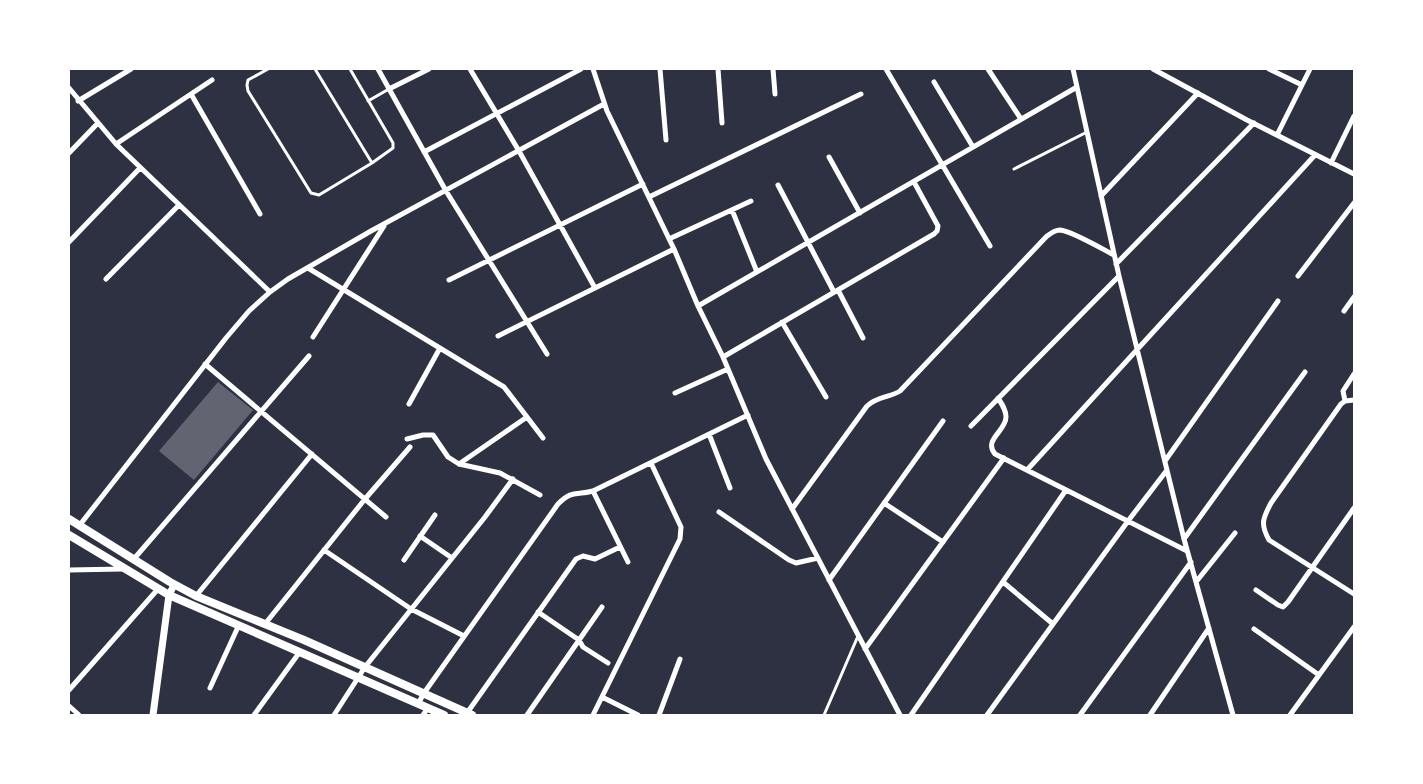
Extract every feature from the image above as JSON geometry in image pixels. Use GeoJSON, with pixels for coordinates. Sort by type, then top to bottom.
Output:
{"type":"FeatureCollection","features":[{"type":"Feature","properties":{"kind":"main road"},"geometry":{"type":"LineString","coordinates":[[69,519],[133,560],[196,596],[365,667],[469,714]]}},
{"type":"Feature","properties":{"kind":"main road"},"geometry":{"type":"LineString","coordinates":[[69,535],[169,595],[238,627],[418,704],[425,712],[444,715]]}},
{"type":"Feature","properties":{"kind":"street"},"geometry":{"type":"LineString","coordinates":[[78,101],[131,69]]}},
{"type":"Feature","properties":{"kind":"street"},"geometry":{"type":"LineString","coordinates":[[378,69],[446,191],[547,354]]}},
{"type":"Feature","properties":{"kind":"street"},"geometry":{"type":"LineString","coordinates":[[389,89],[429,69]]}},
{"type":"Feature","properties":{"kind":"street"},"geometry":{"type":"LineString","coordinates":[[470,69],[519,151],[595,288]]}},
{"type":"Feature","properties":{"kind":"street"},"geometry":{"type":"LineString","coordinates":[[424,152],[581,69]]}},
{"type":"Feature","properties":{"kind":"street"},"geometry":{"type":"LineString","coordinates":[[593,69],[604,104],[674,249],[698,306],[723,357],[766,459],[900,715]]}},
{"type":"Feature","properties":{"kind":"street"},"geometry":{"type":"LineString","coordinates":[[660,69],[666,140]]}},
{"type":"Feature","properties":{"kind":"street"},"geometry":{"type":"LineString","coordinates":[[718,69],[722,123]]}},
{"type":"Feature","properties":{"kind":"street"},"geometry":{"type":"LineString","coordinates":[[773,69],[775,94]]}},
{"type":"Feature","properties":{"kind":"street"},"geometry":{"type":"LineString","coordinates":[[886,69],[990,246]]}},
{"type":"Feature","properties":{"kind":"street"},"geometry":{"type":"LineString","coordinates":[[988,69],[1021,119]]}},
{"type":"Feature","properties":{"kind":"street"},"geometry":{"type":"LineString","coordinates":[[1073,69],[1116,264],[1164,461],[1233,715]]}},
{"type":"Feature","properties":{"kind":"street"},"geometry":{"type":"LineString","coordinates":[[1154,69],[1354,174]]}},
{"type":"Feature","properties":{"kind":"street"},"geometry":{"type":"LineString","coordinates":[[1269,69],[1302,85]]}},
{"type":"Feature","properties":{"kind":"street"},"geometry":{"type":"LineString","coordinates":[[1277,135],[1310,69]]}},
{"type":"Feature","properties":{"kind":"street"},"geometry":{"type":"LineString","coordinates":[[116,144],[212,80]]}},
{"type":"Feature","properties":{"kind":"street"},"geometry":{"type":"LineString","coordinates":[[934,82],[974,147]]}},
{"type":"Feature","properties":{"kind":"street"},"geometry":{"type":"LineString","coordinates":[[698,306],[1077,87]]}},
{"type":"Feature","properties":{"kind":"street"},"geometry":{"type":"LineString","coordinates":[[69,88],[116,144],[270,292]]}},
{"type":"Feature","properties":{"kind":"street"},"geometry":{"type":"LineString","coordinates":[[1101,196],[1198,93]]}},
{"type":"Feature","properties":{"kind":"street"},"geometry":{"type":"LineString","coordinates":[[191,94],[260,214]]}},
{"type":"Feature","properties":{"kind":"street"},"geometry":{"type":"LineString","coordinates":[[649,197],[861,94]]}},
{"type":"Feature","properties":{"kind":"street"},"geometry":{"type":"LineString","coordinates":[[79,526],[205,364],[249,311],[270,292],[385,224],[604,104]]}},
{"type":"Feature","properties":{"kind":"street"},"geometry":{"type":"LineString","coordinates":[[1331,163],[1354,116]]}},
{"type":"Feature","properties":{"kind":"street"},"geometry":{"type":"LineString","coordinates":[[1116,264],[1254,123]]}},
{"type":"Feature","properties":{"kind":"street"},"geometry":{"type":"LineString","coordinates":[[69,153],[98,124]]}},
{"type":"Feature","properties":{"kind":"street"},"geometry":{"type":"LineString","coordinates":[[1027,470],[1316,155]]}},
{"type":"Feature","properties":{"kind":"street"},"geometry":{"type":"LineString","coordinates":[[829,157],[860,213]]}},
{"type":"Feature","properties":{"kind":"street"},"geometry":{"type":"LineString","coordinates":[[69,242],[140,168]]}},
{"type":"Feature","properties":{"kind":"street"},"geometry":{"type":"LineString","coordinates":[[723,357],[937,231],[938,226],[914,182]]}},
{"type":"Feature","properties":{"kind":"street"},"geometry":{"type":"LineString","coordinates":[[448,280],[643,184]]}},
{"type":"Feature","properties":{"kind":"street"},"geometry":{"type":"LineString","coordinates":[[778,185],[808,243],[864,338]]}},
{"type":"Feature","properties":{"kind":"street"},"geometry":{"type":"LineString","coordinates":[[669,239],[752,201]]}},
{"type":"Feature","properties":{"kind":"street"},"geometry":{"type":"LineString","coordinates":[[1298,276],[1354,203]]}},
{"type":"Feature","properties":{"kind":"street"},"geometry":{"type":"LineString","coordinates":[[106,280],[179,205]]}},
{"type":"Feature","properties":{"kind":"street"},"geometry":{"type":"LineString","coordinates":[[732,210],[757,272]]}},
{"type":"Feature","properties":{"kind":"street"},"geometry":{"type":"LineString","coordinates":[[313,337],[385,224]]}},
{"type":"Feature","properties":{"kind":"street"},"geometry":{"type":"LineString","coordinates":[[792,509],[867,406],[874,400],[895,394],[900,390],[1052,232],[1059,230],[1070,233],[1114,255]]}},
{"type":"Feature","properties":{"kind":"street"},"geometry":{"type":"LineString","coordinates":[[498,336],[674,249]]}},
{"type":"Feature","properties":{"kind":"street"},"geometry":{"type":"LineString","coordinates":[[308,268],[504,387],[543,438]]}},
{"type":"Feature","properties":{"kind":"street"},"geometry":{"type":"LineString","coordinates":[[971,426],[1119,276]]}},
{"type":"Feature","properties":{"kind":"street"},"geometry":{"type":"LineString","coordinates":[[1344,311],[1354,297]]}},
{"type":"Feature","properties":{"kind":"street"},"geometry":{"type":"LineString","coordinates":[[1164,461],[1278,301]]}},
{"type":"Feature","properties":{"kind":"street"},"geometry":{"type":"LineString","coordinates":[[782,322],[826,397]]}},
{"type":"Feature","properties":{"kind":"street"},"geometry":{"type":"LineString","coordinates":[[409,404],[440,348]]}},
{"type":"Feature","properties":{"kind":"street"},"geometry":{"type":"LineString","coordinates":[[133,560],[308,356]]}},
{"type":"Feature","properties":{"kind":"street"},"geometry":{"type":"LineString","coordinates":[[205,364],[386,517]]}},
{"type":"Feature","properties":{"kind":"street"},"geometry":{"type":"LineString","coordinates":[[675,393],[728,369]]}},
{"type":"Feature","properties":{"kind":"street"},"geometry":{"type":"LineString","coordinates":[[1184,539],[1305,372]]}},
{"type":"Feature","properties":{"kind":"street"},"geometry":{"type":"LineString","coordinates":[[1354,374],[1343,391],[1345,401],[1271,503],[1264,517],[1263,530],[1269,540],[1354,594]]}},
{"type":"Feature","properties":{"kind":"street"},"geometry":{"type":"LineString","coordinates":[[998,398],[1007,415],[1006,422],[992,442],[992,450],[995,454],[1187,551]]}},
{"type":"Feature","properties":{"kind":"street"},"geometry":{"type":"LineString","coordinates":[[1345,401],[1354,400]]}},
{"type":"Feature","properties":{"kind":"street"},"geometry":{"type":"LineString","coordinates":[[418,704],[464,636],[558,504],[566,496],[572,493],[593,490],[748,415]]}},
{"type":"Feature","properties":{"kind":"street"},"geometry":{"type":"LineString","coordinates":[[459,464],[527,416]]}},
{"type":"Feature","properties":{"kind":"street"},"geometry":{"type":"LineString","coordinates":[[829,580],[943,421]]}},
{"type":"Feature","properties":{"kind":"street"},"geometry":{"type":"LineString","coordinates":[[709,434],[730,488]]}},
{"type":"Feature","properties":{"kind":"street"},"geometry":{"type":"LineString","coordinates":[[407,439],[423,435],[433,436],[448,457],[459,464],[500,473],[540,495]]}},
{"type":"Feature","properties":{"kind":"street"},"geometry":{"type":"LineString","coordinates":[[265,624],[365,499],[410,447]]}},
{"type":"Feature","properties":{"kind":"street"},"geometry":{"type":"LineString","coordinates":[[196,596],[312,454]]}},
{"type":"Feature","properties":{"kind":"street"},"geometry":{"type":"LineString","coordinates":[[865,650],[1004,458]]}},
{"type":"Feature","properties":{"kind":"street"},"geometry":{"type":"LineString","coordinates":[[593,715],[680,539],[681,527],[651,462]]}},
{"type":"Feature","properties":{"kind":"street"},"geometry":{"type":"LineString","coordinates":[[987,715],[1167,470]]}},
{"type":"Feature","properties":{"kind":"street"},"geometry":{"type":"LineString","coordinates":[[334,715],[365,667],[513,479]]}},
{"type":"Feature","properties":{"kind":"street"},"geometry":{"type":"LineString","coordinates":[[593,490],[628,562]]}},
{"type":"Feature","properties":{"kind":"street"},"geometry":{"type":"LineString","coordinates":[[911,715],[1066,490]]}},
{"type":"Feature","properties":{"kind":"street"},"geometry":{"type":"LineString","coordinates":[[884,503],[944,542]]}},
{"type":"Feature","properties":{"kind":"street"},"geometry":{"type":"LineString","coordinates":[[1256,590],[1283,607],[1313,568],[1354,508]]}},
{"type":"Feature","properties":{"kind":"street"},"geometry":{"type":"LineString","coordinates":[[719,512],[789,560],[796,563],[818,558]]}},
{"type":"Feature","properties":{"kind":"street"},"geometry":{"type":"LineString","coordinates":[[404,560],[435,515]]}},
{"type":"Feature","properties":{"kind":"street"},"geometry":{"type":"LineString","coordinates":[[1196,582],[1235,532]]}},
{"type":"Feature","properties":{"kind":"street"},"geometry":{"type":"LineString","coordinates":[[420,536],[452,558]]}},
{"type":"Feature","properties":{"kind":"street"},"geometry":{"type":"LineString","coordinates":[[469,714],[576,559],[583,556],[595,559],[620,547]]}},
{"type":"Feature","properties":{"kind":"street"},"geometry":{"type":"LineString","coordinates":[[324,550],[411,609],[464,636]]}},
{"type":"Feature","properties":{"kind":"street"},"geometry":{"type":"LineString","coordinates":[[1080,715],[1191,562]]}},
{"type":"Feature","properties":{"kind":"street"},"geometry":{"type":"LineString","coordinates":[[69,570],[123,569]]}},
{"type":"Feature","properties":{"kind":"street"},"geometry":{"type":"LineString","coordinates":[[1003,582],[1053,624]]}},
{"type":"Feature","properties":{"kind":"street"},"geometry":{"type":"LineString","coordinates":[[153,715],[169,595],[174,584]]}},
{"type":"Feature","properties":{"kind":"street"},"geometry":{"type":"LineString","coordinates":[[69,690],[158,589]]}},
{"type":"Feature","properties":{"kind":"street"},"geometry":{"type":"LineString","coordinates":[[527,715],[602,607]]}},
{"type":"Feature","properties":{"kind":"street"},"geometry":{"type":"LineString","coordinates":[[538,612],[579,640],[583,647],[608,663]]}},
{"type":"Feature","properties":{"kind":"street"},"geometry":{"type":"LineString","coordinates":[[210,688],[238,627]]}},
{"type":"Feature","properties":{"kind":"street"},"geometry":{"type":"LineString","coordinates":[[1290,715],[1354,627]]}},
{"type":"Feature","properties":{"kind":"street"},"geometry":{"type":"LineString","coordinates":[[1150,715],[1209,628]]}},
{"type":"Feature","properties":{"kind":"street"},"geometry":{"type":"LineString","coordinates":[[1254,629],[1319,675]]}},
{"type":"Feature","properties":{"kind":"street"},"geometry":{"type":"LineString","coordinates":[[254,715],[299,653]]}},
{"type":"Feature","properties":{"kind":"street"},"geometry":{"type":"LineString","coordinates":[[660,715],[680,659]]}},
{"type":"Feature","properties":{"kind":"street"},"geometry":{"type":"LineString","coordinates":[[602,697],[638,715]]}},
{"type":"Feature","properties":{"kind":"street"},"geometry":{"type":"LineString","coordinates":[[69,706],[79,715]]}},
{"type":"Feature","properties":{"kind":"lane"},"geometry":{"type":"LineString","coordinates":[[268,69],[248,80],[248,91],[311,193],[319,195],[393,148],[393,143],[350,69]]}},
{"type":"Feature","properties":{"kind":"lane"},"geometry":{"type":"LineString","coordinates":[[315,69],[372,163]]}},
{"type":"Feature","properties":{"kind":"lane"},"geometry":{"type":"LineString","coordinates":[[368,101],[389,89]]}},
{"type":"Feature","properties":{"kind":"lane"},"geometry":{"type":"LineString","coordinates":[[1014,170],[1087,132]]}},
{"type":"Feature","properties":{"kind":"lane"},"geometry":{"type":"LineString","coordinates":[[824,715],[858,635]]}},
{"type":"Feature","properties":{"kind":"building"},"geometry":{"type":"Polygon","coordinates":[[[218,382],[253,410],[194,480],[159,451],[218,382]]]}}]}
